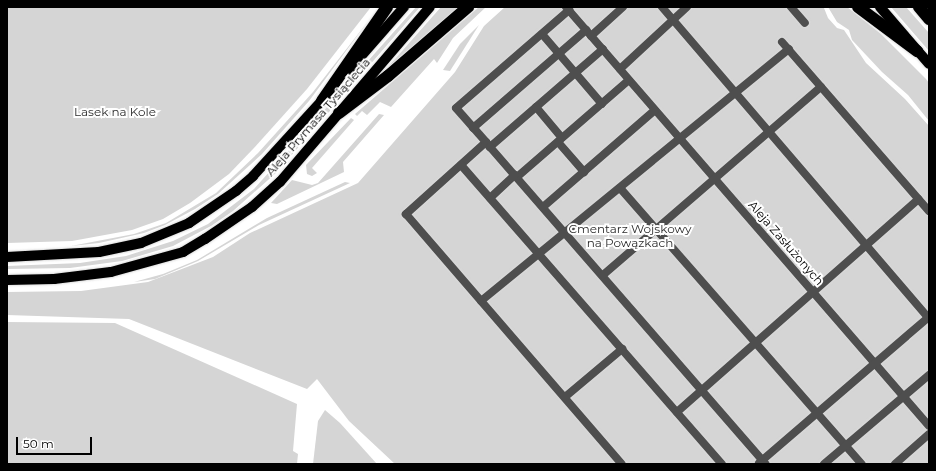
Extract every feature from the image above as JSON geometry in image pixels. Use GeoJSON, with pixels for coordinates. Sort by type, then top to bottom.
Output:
{"type":"FeatureCollection","features":[{"type":"Feature","properties":{"kind":"highway"},"geometry":{"type":"LineString","coordinates":[[322,101],[387,7]]}},
{"type":"Feature","properties":{"kind":"highway"},"geometry":{"type":"LineString","coordinates":[[340,113],[388,76],[468,7]]}},
{"type":"Feature","properties":{"kind":"highway"},"geometry":{"type":"LineString","coordinates":[[858,7],[917,51]]}},
{"type":"Feature","properties":{"kind":"highway"},"geometry":{"type":"LineString","coordinates":[[919,7],[929,18]]}},
{"type":"Feature","properties":{"kind":"main road","name":"Aleja Prymasa Tysiąclecia"},"geometry":{"type":"LineString","coordinates":[[7,257],[99,252],[141,243],[189,223],[248,181],[322,101],[404,7]]}},
{"type":"Feature","properties":{"kind":"main road","name":"Aleja Prymasa Tysiąclecia"},"geometry":{"type":"LineString","coordinates":[[7,280],[54,279],[111,272],[183,252],[263,197],[293,168],[430,7]]}},
{"type":"Feature","properties":{"kind":"main road"},"geometry":{"type":"LineString","coordinates":[[880,7],[929,64]]}},
{"type":"Feature","properties":{"kind":"street"},"geometry":{"type":"LineString","coordinates":[[473,128],[559,54],[623,7]]}},
{"type":"Feature","properties":{"kind":"street"},"geometry":{"type":"LineString","coordinates":[[567,9],[542,34],[456,108],[603,275],[762,463],[929,317],[768,132],[662,7]]}},
{"type":"Feature","properties":{"kind":"street"},"geometry":{"type":"LineString","coordinates":[[620,69],[688,7]]}},
{"type":"Feature","properties":{"kind":"street"},"geometry":{"type":"LineString","coordinates":[[791,7],[805,23]]}},
{"type":"Feature","properties":{"kind":"street","name":"Aleja Zasłużonych"},"geometry":{"type":"LineString","coordinates":[[567,9],[929,426]]}},
{"type":"Feature","properties":{"kind":"street"},"geometry":{"type":"LineString","coordinates":[[542,34],[602,104]]}},
{"type":"Feature","properties":{"kind":"street"},"geometry":{"type":"LineString","coordinates":[[782,42],[929,211]]}},
{"type":"Feature","properties":{"kind":"street"},"geometry":{"type":"LineString","coordinates":[[603,49],[536,107],[461,164],[406,214],[622,464]]}},
{"type":"Feature","properties":{"kind":"street"},"geometry":{"type":"LineString","coordinates":[[482,301],[789,49]]}},
{"type":"Feature","properties":{"kind":"street"},"geometry":{"type":"LineString","coordinates":[[490,198],[629,80]]}},
{"type":"Feature","properties":{"kind":"street"},"geometry":{"type":"LineString","coordinates":[[603,275],[821,87]]}},
{"type":"Feature","properties":{"kind":"street"},"geometry":{"type":"LineString","coordinates":[[536,107],[584,172]]}},
{"type":"Feature","properties":{"kind":"street"},"geometry":{"type":"LineString","coordinates":[[543,207],[655,110]]}},
{"type":"Feature","properties":{"kind":"street"},"geometry":{"type":"LineString","coordinates":[[461,164],[722,464]]}},
{"type":"Feature","properties":{"kind":"street"},"geometry":{"type":"LineString","coordinates":[[620,188],[862,464]]}},
{"type":"Feature","properties":{"kind":"street"},"geometry":{"type":"LineString","coordinates":[[677,412],[918,199]]}},
{"type":"Feature","properties":{"kind":"street"},"geometry":{"type":"LineString","coordinates":[[565,397],[622,349]]}},
{"type":"Feature","properties":{"kind":"street"},"geometry":{"type":"LineString","coordinates":[[824,464],[929,375]]}},
{"type":"Feature","properties":{"kind":"street"},"geometry":{"type":"LineString","coordinates":[[895,464],[929,434]]}},
{"type":"Feature","properties":{"kind":"green space","name":"Lasek na Kole"},"geometry":{"type":"Polygon","coordinates":[[[7,7],[371,7],[307,89],[253,149],[229,174],[190,203],[163,219],[132,230],[72,241],[7,243],[7,7]]]}},
{"type":"Feature","properties":{"kind":"green space"},"geometry":{"type":"Polygon","coordinates":[[[416,7],[420,7],[277,172],[233,211],[211,226],[173,246],[122,261],[70,268],[7,269],[7,266],[80,263],[126,256],[173,241],[208,224],[254,189],[416,7]]]}},
{"type":"Feature","properties":{"kind":"green space"},"geometry":{"type":"Polygon","coordinates":[[[441,7],[458,7],[387,68],[441,7]]]}},
{"type":"Feature","properties":{"kind":"green space"},"geometry":{"type":"Polygon","coordinates":[[[479,7],[486,7],[453,38],[437,63],[434,59],[391,107],[380,102],[367,115],[362,111],[357,116],[355,114],[479,7]]]}},
{"type":"Feature","properties":{"kind":"green space","name":"Cmentarz Wojskowy na Powązkach"},"geometry":{"type":"Polygon","coordinates":[[[505,7],[824,8],[828,18],[837,28],[844,30],[866,63],[905,99],[929,126],[929,464],[395,464],[349,421],[317,379],[307,389],[129,319],[7,315],[7,292],[81,291],[148,282],[213,257],[250,233],[358,183],[455,72],[484,26],[505,7]]]}},
{"type":"Feature","properties":{"kind":"green space"},"geometry":{"type":"Polygon","coordinates":[[[828,7],[847,7],[881,34],[926,79],[929,83],[929,121],[908,95],[882,72],[852,40],[849,30],[837,22],[828,7]]]}},
{"type":"Feature","properties":{"kind":"green space"},"geometry":{"type":"Polygon","coordinates":[[[891,7],[906,7],[929,33],[929,51],[891,7]]]}},
{"type":"Feature","properties":{"kind":"green space"},"geometry":{"type":"Polygon","coordinates":[[[369,20],[309,101],[262,154],[218,194],[195,209],[165,225],[144,233],[99,243],[71,246],[134,234],[166,223],[216,193],[258,153],[313,92],[369,20]]]}},
{"type":"Feature","properties":{"kind":"green space"},"geometry":{"type":"Polygon","coordinates":[[[479,25],[450,71],[443,70],[460,44],[479,25]]]}},
{"type":"Feature","properties":{"kind":"green space"},"geometry":{"type":"Polygon","coordinates":[[[379,114],[384,115],[343,162],[344,172],[277,204],[271,203],[292,180],[312,185],[318,183],[379,114]]]}},
{"type":"Feature","properties":{"kind":"green space"},"geometry":{"type":"Polygon","coordinates":[[[351,118],[354,120],[312,168],[317,173],[312,176],[307,174],[306,165],[351,118]]]}},
{"type":"Feature","properties":{"kind":"green space"},"geometry":{"type":"Polygon","coordinates":[[[345,182],[350,183],[259,225],[198,261],[155,279],[134,282],[163,274],[197,260],[267,218],[345,182]]]}},
{"type":"Feature","properties":{"kind":"green space"},"geometry":{"type":"Polygon","coordinates":[[[7,322],[115,323],[297,404],[293,451],[298,454],[297,464],[7,464],[7,322]]]}},
{"type":"Feature","properties":{"kind":"green space"},"geometry":{"type":"Polygon","coordinates":[[[325,410],[340,423],[377,464],[313,464],[318,421],[325,410]]]}}]}
